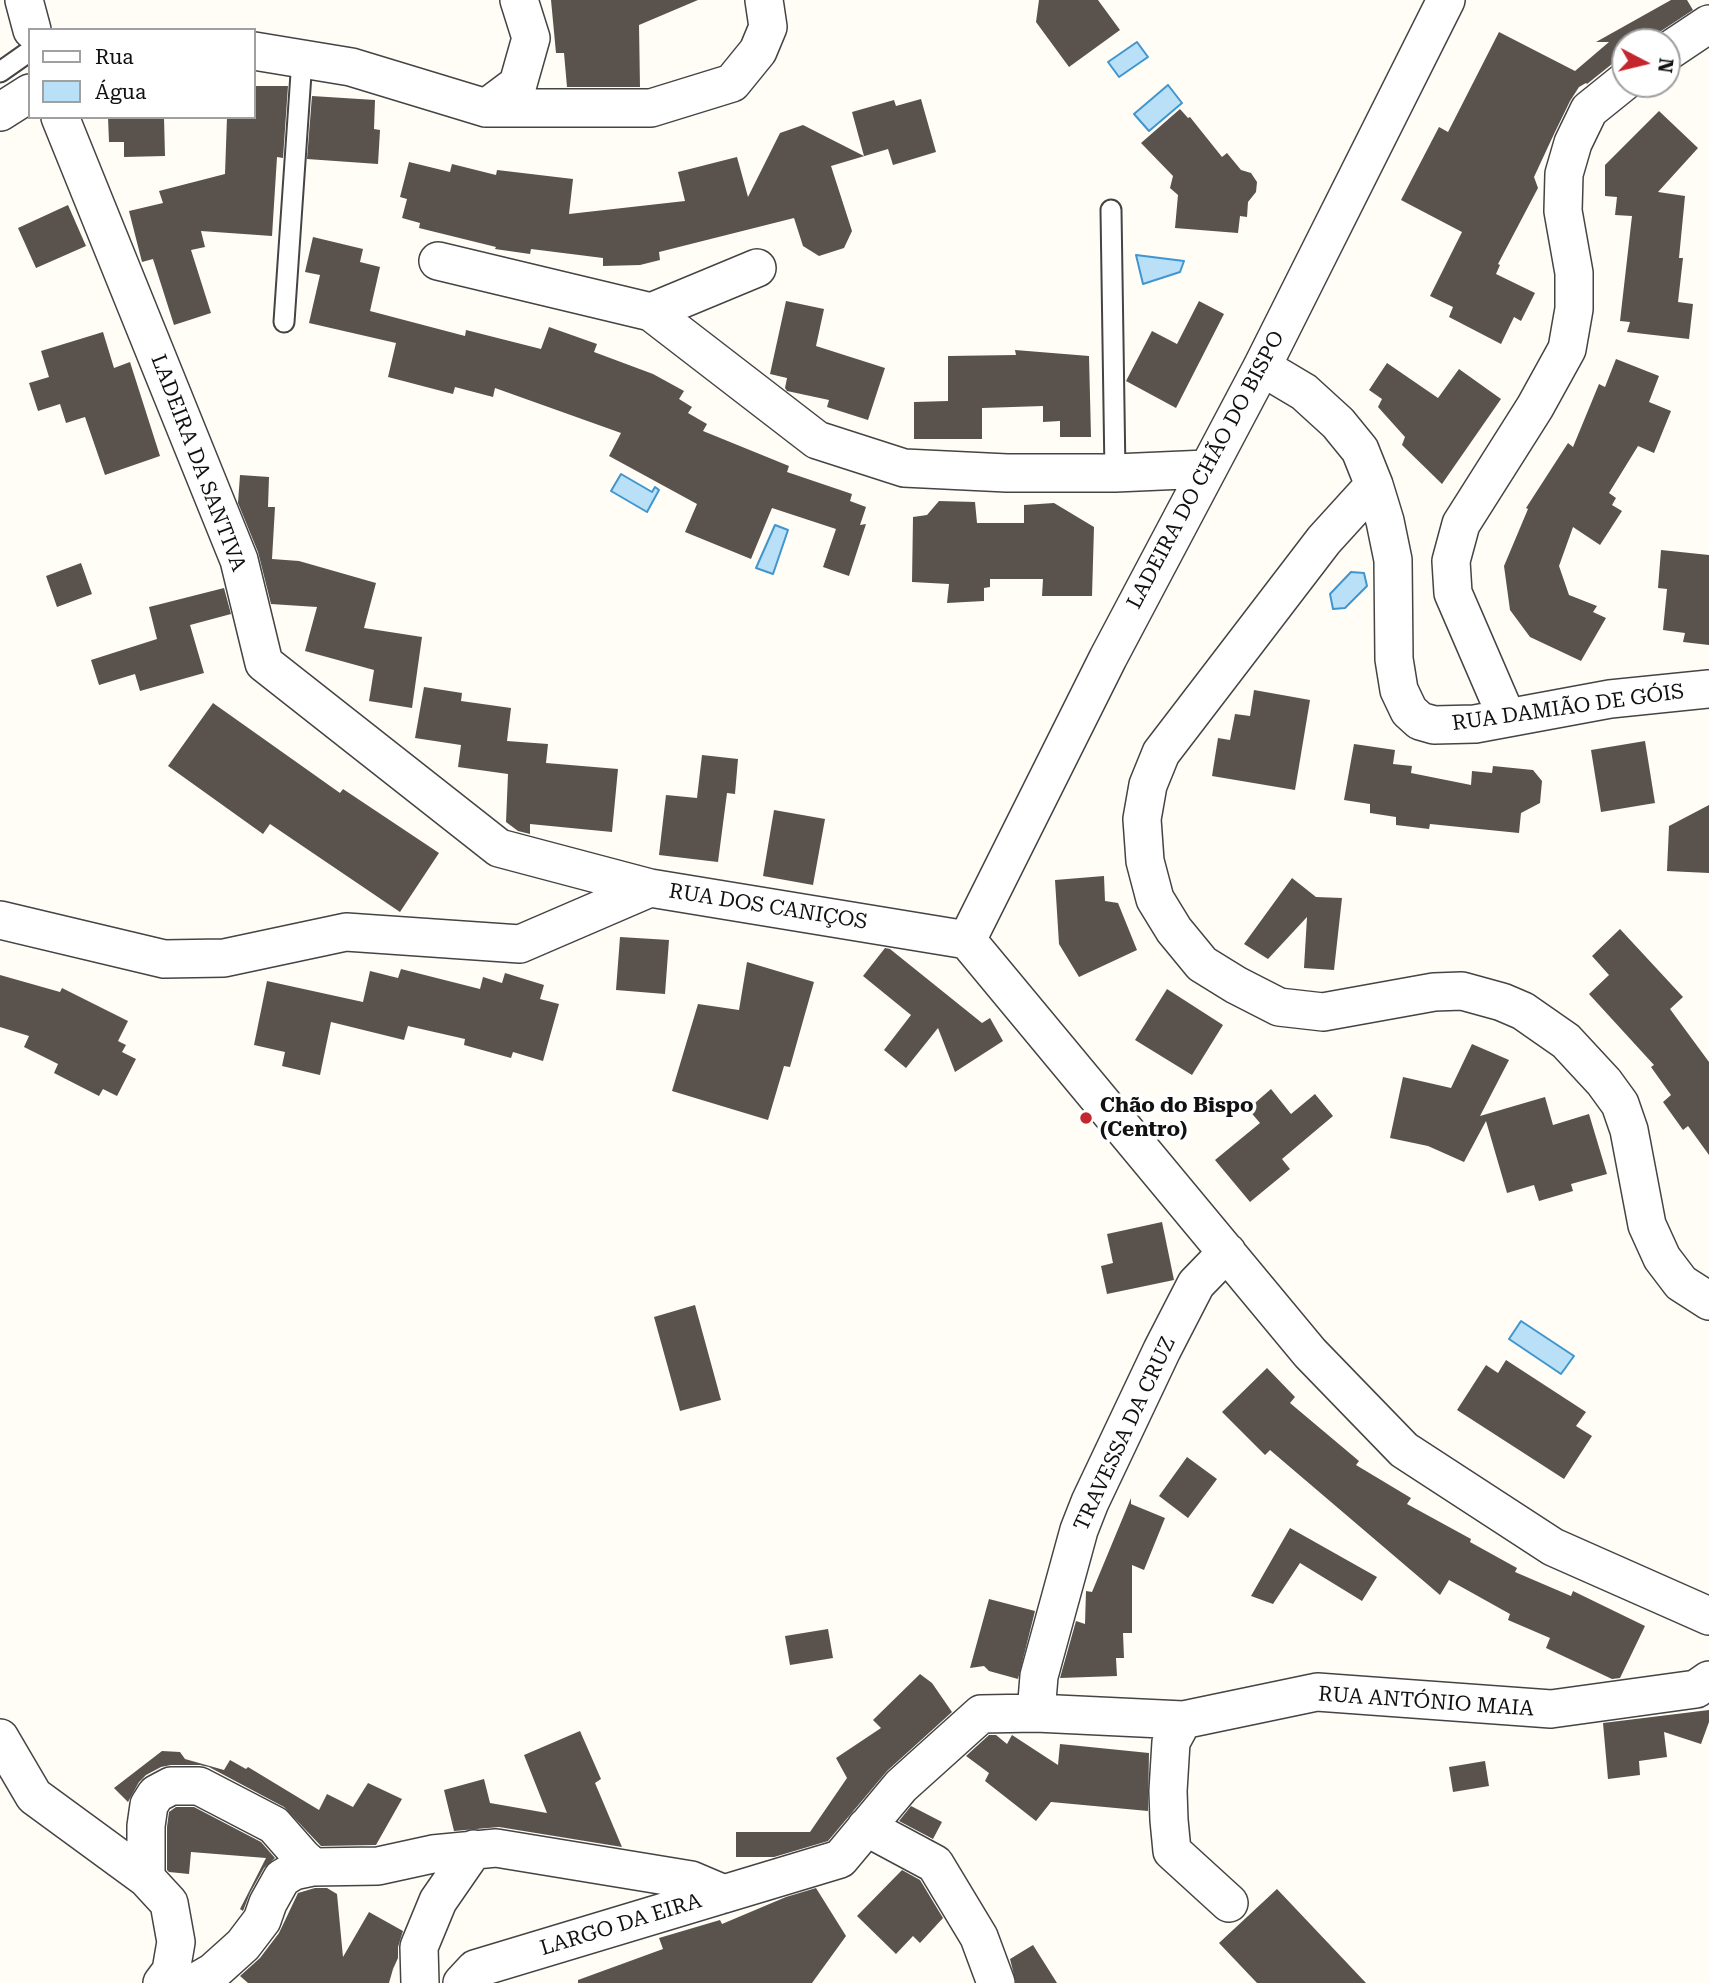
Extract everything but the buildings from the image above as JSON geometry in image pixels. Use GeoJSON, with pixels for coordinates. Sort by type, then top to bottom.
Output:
{"type":"FeatureCollection","features":[{"type":"Feature","properties":{"kind":"street"},"geometry":{"type":"LineString","coordinates":[[24,0],[31,28]]}},
{"type":"Feature","properties":{"kind":"street"},"geometry":{"type":"LineString","coordinates":[[486,108],[518,84],[531,38],[519,0]]}},
{"type":"Feature","properties":{"kind":"street"},"geometry":{"type":"LineString","coordinates":[[256,51],[351,67],[486,108],[651,108],[732,83],[758,51],[768,27],[764,0]]}},
{"type":"Feature","properties":{"kind":"street","name":"LADEIRA DO CHÃO DO BISPO"},"geometry":{"type":"LineString","coordinates":[[967,940],[1108,657],[1262,367],[1446,0]]}},
{"type":"Feature","properties":{"kind":"street"},"geometry":{"type":"LineString","coordinates":[[1681,43],[1709,24]]}},
{"type":"Feature","properties":{"kind":"street"},"geometry":{"type":"LineString","coordinates":[[1507,718],[1453,593],[1451,561],[1461,524],[1528,418],[1567,349],[1574,309],[1574,273],[1563,211],[1564,174],[1573,143],[1589,110],[1611,92]]}},
{"type":"Feature","properties":{"kind":"street"},"geometry":{"type":"LineString","coordinates":[[0,111],[28,94]]}},
{"type":"Feature","properties":{"kind":"street","name":"LADEIRA DA SANTIVA"},"geometry":{"type":"LineString","coordinates":[[61,119],[239,560],[264,663],[499,848],[650,888]]}},
{"type":"Feature","properties":{"kind":"street"},"geometry":{"type":"LineString","coordinates":[[438,261],[651,312],[817,440],[904,468],[1007,473],[1115,473],[1207,469]]}},
{"type":"Feature","properties":{"kind":"street"},"geometry":{"type":"LineString","coordinates":[[651,312],[757,268]]}},
{"type":"Feature","properties":{"kind":"street","name":"RUA DAMIÃO DE GÓIS"},"geometry":{"type":"LineString","coordinates":[[1262,367],[1304,392],[1338,424],[1360,450],[1385,521],[1393,559],[1394,659],[1399,690],[1409,711],[1420,721],[1434,725],[1475,724],[1610,699],[1709,689]]}},
{"type":"Feature","properties":{"kind":"street"},"geometry":{"type":"LineString","coordinates":[[1374,485],[1324,540],[1161,753],[1148,785],[1142,819],[1145,861],[1155,899],[1174,930],[1202,964],[1279,1007],[1323,1012],[1434,992],[1462,991],[1523,1011],[1566,1041],[1604,1082],[1620,1104],[1629,1130],[1647,1225],[1662,1258],[1681,1283],[1709,1301]]}},
{"type":"Feature","properties":{"kind":"street","name":"RUA DOS CANIÇOS"},"geometry":{"type":"LineString","coordinates":[[0,920],[164,959],[224,958],[346,932],[520,944],[650,888],[967,940]]}},
{"type":"Feature","properties":{"kind":"street"},"geometry":{"type":"LineString","coordinates":[[967,940],[1310,1353],[1405,1450],[1553,1547],[1709,1616]]}},
{"type":"Feature","properties":{"kind":"street","name":"TRAVESSA DA CRUZ"},"geometry":{"type":"LineString","coordinates":[[1036,1713],[1039,1676],[1079,1530],[1090,1502],[1196,1284],[1227,1252]]}},
{"type":"Feature","properties":{"kind":"street","name":"RUA ANTÓNIO MAIA"},"geometry":{"type":"LineString","coordinates":[[785,1876],[840,1859],[901,1786],[981,1714],[1036,1713],[1183,1720],[1317,1692],[1551,1709],[1696,1689],[1709,1680]]}},
{"type":"Feature","properties":{"kind":"street"},"geometry":{"type":"LineString","coordinates":[[1183,1720],[1171,1742],[1168,1791],[1172,1851],[1229,1903]]}},
{"type":"Feature","properties":{"kind":"street"},"geometry":{"type":"LineString","coordinates":[[0,1738],[34,1796],[146,1878],[169,1903],[176,1942],[171,1971],[162,1983]]}},
{"type":"Feature","properties":{"kind":"street"},"geometry":{"type":"LineString","coordinates":[[146,1878],[146,1826],[149,1805],[156,1794],[171,1786],[199,1786],[257,1815],[274,1825],[313,1867]]}},
{"type":"Feature","properties":{"kind":"street"},"geometry":{"type":"LineString","coordinates":[[866,1827],[935,1864],[979,1937],[996,1983]]}},
{"type":"Feature","properties":{"kind":"street"},"geometry":{"type":"LineString","coordinates":[[194,1983],[213,1972],[243,1945],[262,1920],[271,1896],[282,1878],[294,1871],[313,1867],[378,1866],[433,1854],[496,1848],[691,1880],[724,1894]]}},
{"type":"Feature","properties":{"kind":"street"},"geometry":{"type":"LineString","coordinates":[[420,1983],[419,1947],[438,1901],[474,1849]]}},
{"type":"Feature","properties":{"kind":"street","name":"LARGO DA EIRA"},"geometry":{"type":"LineString","coordinates":[[462,1983],[475,1969],[785,1876]]}},
{"type":"Feature","properties":{"kind":"lane"},"geometry":{"type":"LineString","coordinates":[[0,72],[28,52]]}},
{"type":"Feature","properties":{"kind":"lane"},"geometry":{"type":"LineString","coordinates":[[284,322],[302,59]]}},
{"type":"Feature","properties":{"kind":"lane"},"geometry":{"type":"LineString","coordinates":[[1111,210],[1115,473]]}},
{"type":"Feature","properties":{"kind":"water"},"geometry":{"type":"Polygon","coordinates":[[[1137,42],[1148,57],[1119,77],[1108,62],[1137,42]]]}},
{"type":"Feature","properties":{"kind":"water"},"geometry":{"type":"Polygon","coordinates":[[[1168,85],[1182,103],[1149,131],[1134,114],[1168,85]]]}},
{"type":"Feature","properties":{"kind":"water"},"geometry":{"type":"Polygon","coordinates":[[[1136,255],[1184,261],[1180,272],[1143,284],[1136,255]]]}},
{"type":"Feature","properties":{"kind":"water"},"geometry":{"type":"Polygon","coordinates":[[[621,474],[652,492],[655,487],[659,490],[647,512],[611,491],[621,474]]]}},
{"type":"Feature","properties":{"kind":"water"},"geometry":{"type":"Polygon","coordinates":[[[775,525],[788,530],[773,574],[756,568],[775,525]]]}},
{"type":"Feature","properties":{"kind":"water"},"geometry":{"type":"Polygon","coordinates":[[[1351,572],[1364,573],[1367,586],[1345,608],[1333,609],[1330,594],[1351,572]]]}},
{"type":"Feature","properties":{"kind":"water"},"geometry":{"type":"Polygon","coordinates":[[[1521,1321],[1574,1356],[1561,1374],[1509,1339],[1521,1321]]]}},
{"type":"Feature","properties":{"kind":"place","name":"Chão do Bispo (Centro)"},"geometry":{"type":"Point","coordinates":[1086,1118]}}]}
